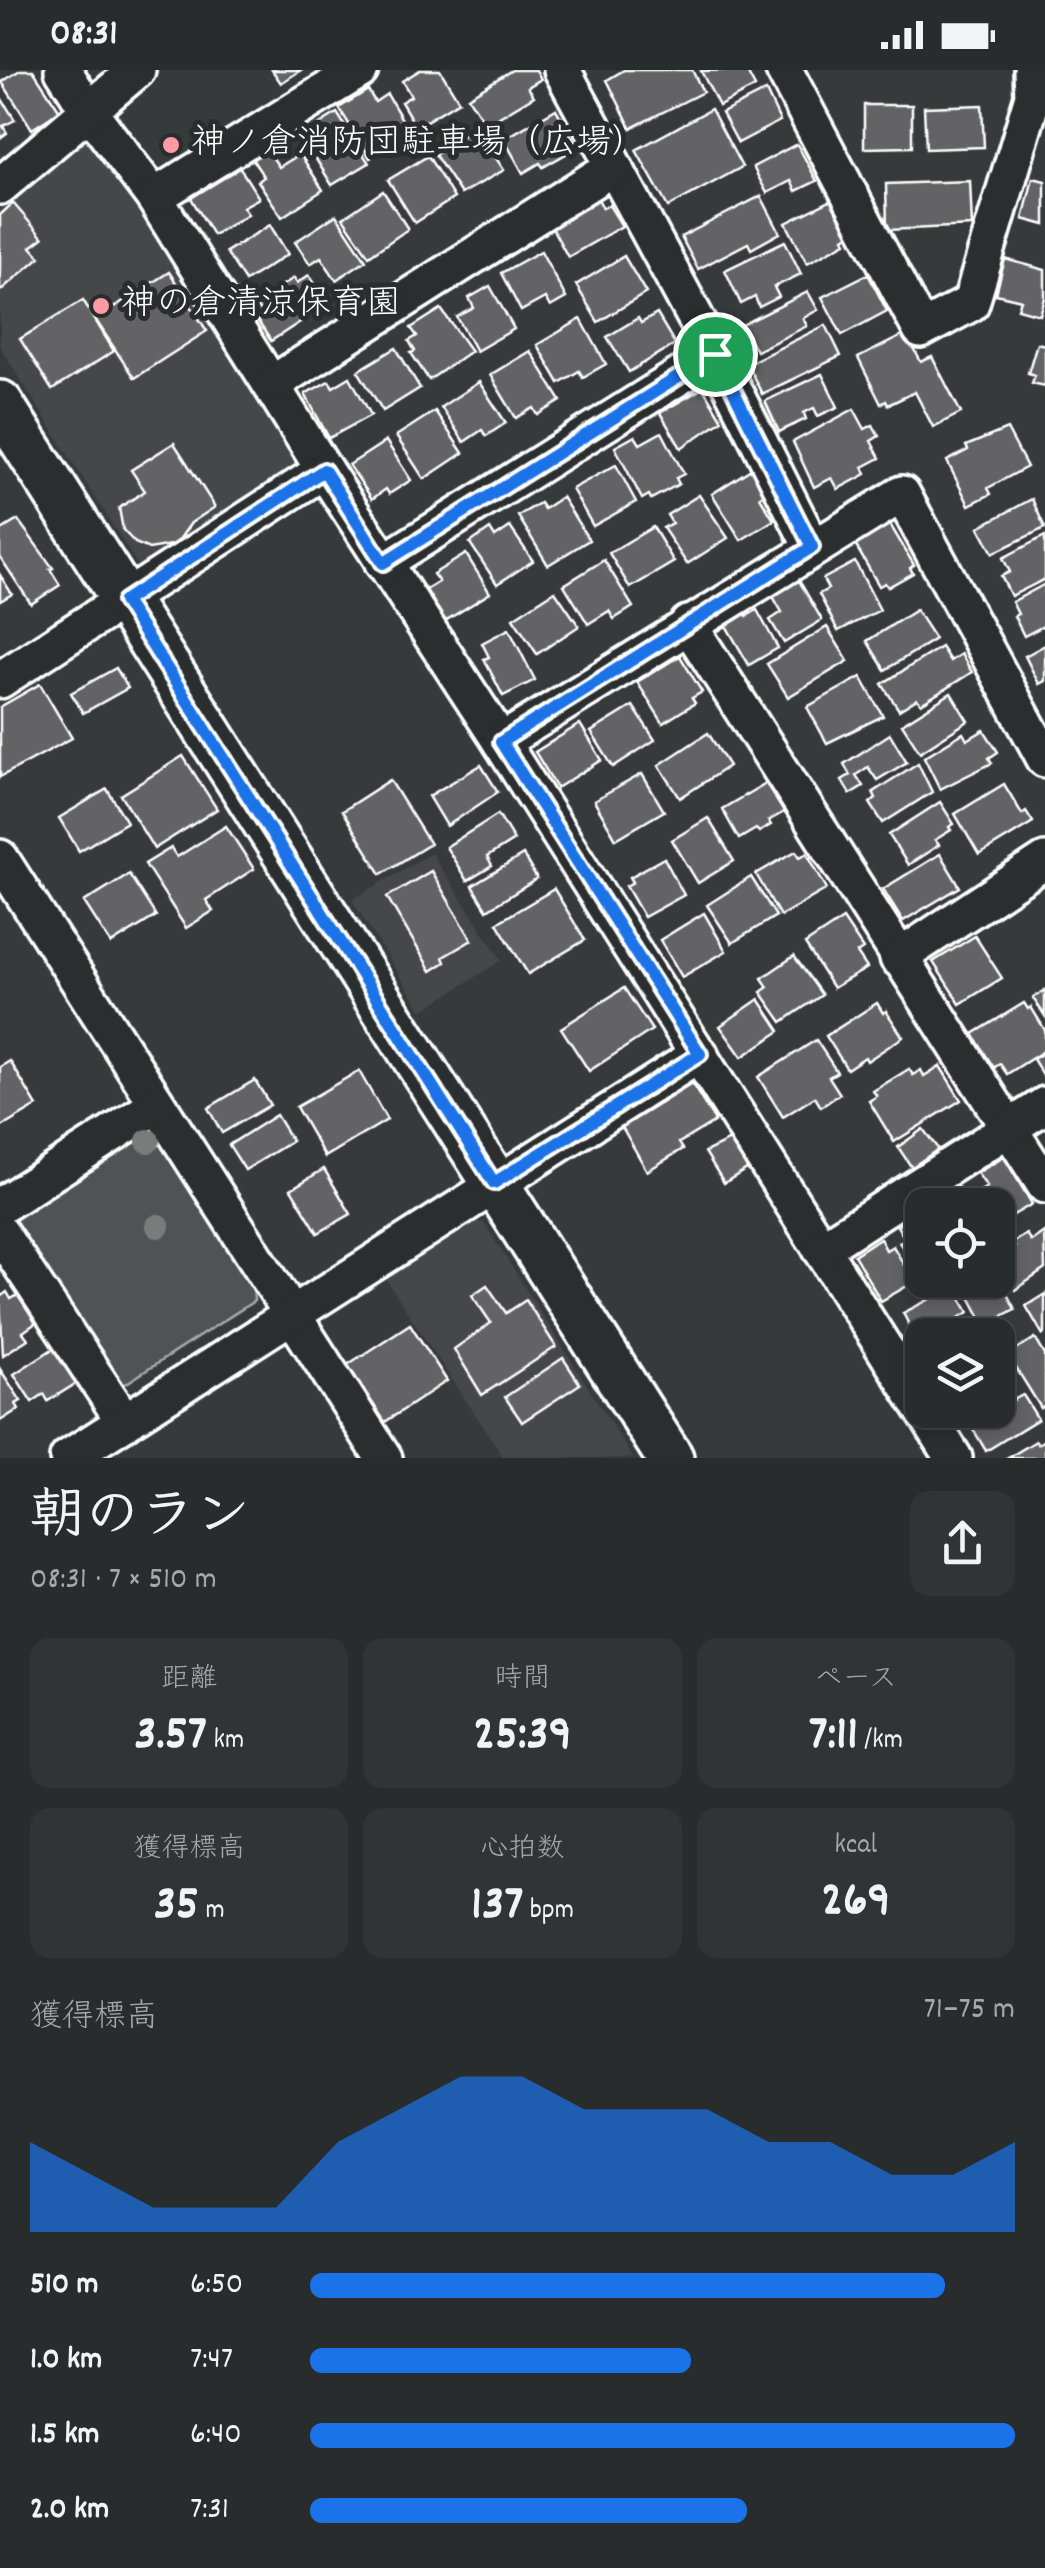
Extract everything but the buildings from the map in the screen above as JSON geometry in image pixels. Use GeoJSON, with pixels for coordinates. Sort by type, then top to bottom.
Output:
{"type":"FeatureCollection","features":[{"type":"Feature","properties":{"kind":"street"},"geometry":{"type":"LineString","coordinates":[[63,70],[154,197],[905,1380]]}},
{"type":"Feature","properties":{"kind":"street"},"geometry":{"type":"LineString","coordinates":[[0,186],[138,70]]}},
{"type":"Feature","properties":{"kind":"street"},"geometry":{"type":"LineString","coordinates":[[154,197],[360,70]]}},
{"type":"Feature","properties":{"kind":"street"},"geometry":{"type":"LineString","coordinates":[[562,70],[715,354],[812,547]]}},
{"type":"Feature","properties":{"kind":"street"},"geometry":{"type":"LineString","coordinates":[[784,70],[921,330],[971,303],[1032,96],[1032,70]]}},
{"type":"Feature","properties":{"kind":"street"},"geometry":{"type":"LineString","coordinates":[[272,384],[614,167]]}},
{"type":"Feature","properties":{"kind":"street"},"geometry":{"type":"LineString","coordinates":[[383,563],[715,354]]}},
{"type":"Feature","properties":{"kind":"street"},"geometry":{"type":"LineString","coordinates":[[0,404],[670,1458]]}},
{"type":"Feature","properties":{"kind":"street"},"geometry":{"type":"LineString","coordinates":[[0,680],[324,470]]}},
{"type":"Feature","properties":{"kind":"street"},"geometry":{"type":"LineString","coordinates":[[501,742],[902,494],[1045,759]]}},
{"type":"Feature","properties":{"kind":"street"},"geometry":{"type":"LineString","coordinates":[[688,624],[1045,1185]]}},
{"type":"Feature","properties":{"kind":"street"},"geometry":{"type":"LineString","coordinates":[[0,858],[14,911],[157,1105],[384,1458]]}},
{"type":"Feature","properties":{"kind":"street"},"geometry":{"type":"LineString","coordinates":[[898,958],[1045,860]]}},
{"type":"Feature","properties":{"kind":"street"},"geometry":{"type":"LineString","coordinates":[[68,1458],[700,1054]]}},
{"type":"Feature","properties":{"kind":"street"},"geometry":{"type":"LineString","coordinates":[[0,1206],[157,1105]]}},
{"type":"Feature","properties":{"kind":"street"},"geometry":{"type":"LineString","coordinates":[[822,1249],[1045,1105]]}},
{"type":"Feature","properties":{"kind":"street"},"geometry":{"type":"LineString","coordinates":[[0,1233],[125,1422]]}},
{"type":"Feature","properties":{"kind":"street"},"geometry":{"type":"LineString","coordinates":[[935,1428],[954,1458]]}},
{"type":"Feature","properties":{"kind":"shaded area","name":"神の倉清涼保育園"},"geometry":{"type":"Polygon","coordinates":[[[77,140],[97,143],[304,465],[150,568],[137,564],[0,347],[0,204],[77,140]]]}},
{"type":"Feature","properties":{"kind":"shaded area"},"geometry":{"type":"Polygon","coordinates":[[[431,853],[502,960],[422,1011],[352,900],[431,853]]]}},
{"type":"Feature","properties":{"kind":"shaded area"},"geometry":{"type":"Polygon","coordinates":[[[148,1130],[160,1135],[253,1280],[254,1301],[122,1386],[11,1229],[15,1212],[148,1130]]]}},
{"type":"Feature","properties":{"kind":"shaded area"},"geometry":{"type":"Polygon","coordinates":[[[469,1221],[484,1223],[633,1458],[504,1458],[383,1275],[469,1221]]]}},
{"type":"Feature","properties":{"kind":"place","name":"神ノ倉消防団駐車場（広場）"},"geometry":{"type":"Point","coordinates":[171,145]}},
{"type":"Feature","properties":{"kind":"place","name":"神の倉清涼保育園"},"geometry":{"type":"Point","coordinates":[101,306]}},
{"type":"Feature","properties":{"kind":"route"},"geometry":{"type":"LineString","coordinates":[[715,354],[812,547],[501,742],[700,1054],[494,1183],[124,601],[324,470],[383,563],[715,354]]}}]}
